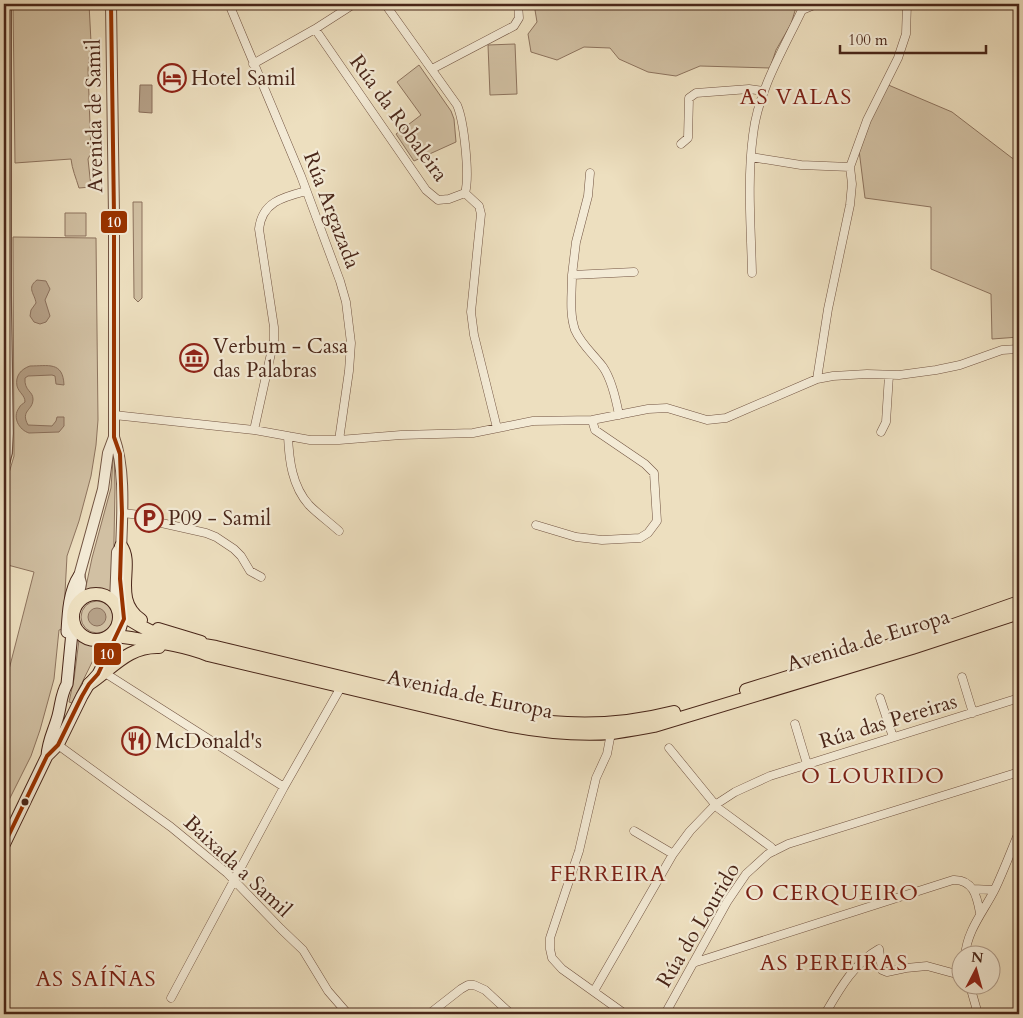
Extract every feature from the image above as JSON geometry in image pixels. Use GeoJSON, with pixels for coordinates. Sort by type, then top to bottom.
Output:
{"type":"FeatureCollection","features":[{"type":"Feature","properties":{"kind":"main road"},"geometry":{"type":"LineString","coordinates":[[121,546],[126,552],[126,594],[134,616],[157,629],[196,639],[210,650]]}},
{"type":"Feature","properties":{"kind":"main road","name":"Avenida de Samil"},"geometry":{"type":"LineString","coordinates":[[63,691],[62,683],[69,610],[75,582],[79,576]]}},
{"type":"Feature","properties":{"kind":"main road"},"geometry":{"type":"LineString","coordinates":[[96,594],[107,596],[120,610],[120,622],[112,636],[97,641],[86,638],[78,632],[73,622],[73,613],[77,604],[85,596],[96,594]]}},
{"type":"Feature","properties":{"kind":"main road","name":"Avenida de Europa"},"geometry":{"type":"LineString","coordinates":[[112,636],[165,643],[194,650],[210,650],[495,714],[535,721],[582,725],[608,724],[687,709],[945,628],[1019,602]]}},
{"type":"Feature","properties":{"kind":"main road","name":"Avenida de Europa"},"geometry":{"type":"LineString","coordinates":[[120,610],[152,632],[342,687],[496,723],[536,731],[567,733],[612,733],[654,726],[724,706],[1019,613]]}},
{"type":"Feature","properties":{"kind":"main road","name":"Avenida de Samil"},"geometry":{"type":"LineString","coordinates":[[47,756],[48,743],[57,719],[63,691],[67,684],[73,622]]}},
{"type":"Feature","properties":{"kind":"main road","name":"Avenida de Samil"},"geometry":{"type":"LineString","coordinates":[[4,845],[47,756],[58,745],[89,684],[98,674],[112,636]]}},
{"type":"Feature","properties":{"kind":"main road"},"geometry":{"type":"LineString","coordinates":[[89,684],[130,653],[148,647],[167,648],[194,654],[210,650]]}},
{"type":"Feature","properties":{"kind":"street"},"geometry":{"type":"LineString","coordinates":[[4,472],[9,453],[10,433],[8,4]]}},
{"type":"Feature","properties":{"kind":"street","name":"Avenida de Samil"},"geometry":{"type":"LineString","coordinates":[[111,4],[114,437],[120,454],[122,513],[120,610]]}},
{"type":"Feature","properties":{"kind":"street","name":"Rúa Argazada"},"geometry":{"type":"LineString","coordinates":[[229,4],[306,191],[340,281],[348,316],[350,343],[349,371],[339,440]]}},
{"type":"Feature","properties":{"kind":"street"},"geometry":{"type":"LineString","coordinates":[[253,64],[315,29],[354,4]]}},
{"type":"Feature","properties":{"kind":"street","name":"Rúa da Robaleira"},"geometry":{"type":"LineString","coordinates":[[315,29],[426,190],[438,200],[449,199],[465,193],[466,178],[461,115],[457,105],[385,4]]}},
{"type":"Feature","properties":{"kind":"street"},"geometry":{"type":"LineString","coordinates":[[432,69],[514,26],[519,18],[518,4]]}},
{"type":"Feature","properties":{"kind":"street"},"geometry":{"type":"LineString","coordinates":[[752,273],[751,157],[753,133],[764,91],[802,10],[814,5],[839,4]]}},
{"type":"Feature","properties":{"kind":"street"},"geometry":{"type":"LineString","coordinates":[[818,379],[828,309],[850,204],[852,184],[850,167],[867,120],[898,58],[906,34],[907,4]]}},
{"type":"Feature","properties":{"kind":"street"},"geometry":{"type":"LineString","coordinates":[[681,144],[688,138],[689,98],[696,94],[749,89],[764,91]]}},
{"type":"Feature","properties":{"kind":"street"},"geometry":{"type":"LineString","coordinates":[[751,157],[801,165],[850,167]]}},
{"type":"Feature","properties":{"kind":"street"},"geometry":{"type":"LineString","coordinates":[[590,173],[588,196],[576,242],[572,275],[572,315],[575,330],[604,369],[616,397],[619,415]]}},
{"type":"Feature","properties":{"kind":"street"},"geometry":{"type":"LineString","coordinates":[[254,430],[274,340],[274,327],[259,229],[260,218],[266,208],[280,200],[306,191]]}},
{"type":"Feature","properties":{"kind":"street"},"geometry":{"type":"LineString","coordinates":[[465,193],[479,206],[481,214],[470,312],[497,428]]}},
{"type":"Feature","properties":{"kind":"street"},"geometry":{"type":"LineString","coordinates":[[572,275],[634,272]]}},
{"type":"Feature","properties":{"kind":"street"},"geometry":{"type":"LineString","coordinates":[[114,415],[254,430],[310,440],[473,433],[533,421],[592,420],[648,409],[667,408],[707,420],[726,418],[818,379],[858,374],[899,375],[960,365],[1002,350],[1019,349]]}},
{"type":"Feature","properties":{"kind":"street"},"geometry":{"type":"LineString","coordinates":[[881,432],[886,422],[889,374]]}},
{"type":"Feature","properties":{"kind":"street"},"geometry":{"type":"LineString","coordinates":[[536,525],[576,537],[602,540],[640,538],[648,533],[657,521],[654,474],[645,464],[595,430],[592,420]]}},
{"type":"Feature","properties":{"kind":"street"},"geometry":{"type":"LineString","coordinates":[[288,436],[290,466],[303,496],[309,505],[339,531]]}},
{"type":"Feature","properties":{"kind":"street","name":"Avenida de Samil"},"geometry":{"type":"LineString","coordinates":[[77,604],[80,584],[79,576],[103,489],[108,453],[114,437]]}},
{"type":"Feature","properties":{"kind":"street"},"geometry":{"type":"LineString","coordinates":[[122,513],[141,515],[148,520],[206,533],[234,549],[241,556],[250,571],[261,577]]}},
{"type":"Feature","properties":{"kind":"street","name":"Avenida de Samil"},"geometry":{"type":"LineString","coordinates":[[120,610],[117,552],[121,546]]}},
{"type":"Feature","properties":{"kind":"street"},"geometry":{"type":"LineString","coordinates":[[105,673],[284,787]]}},
{"type":"Feature","properties":{"kind":"street"},"geometry":{"type":"LineString","coordinates":[[962,677],[973,712]]}},
{"type":"Feature","properties":{"kind":"street"},"geometry":{"type":"LineString","coordinates":[[171,998],[284,787],[342,687]]}},
{"type":"Feature","properties":{"kind":"street"},"geometry":{"type":"LineString","coordinates":[[880,698],[893,738]]}},
{"type":"Feature","properties":{"kind":"street","name":"Rúa das Pereiras"},"geometry":{"type":"LineString","coordinates":[[594,991],[673,854],[690,831],[715,805],[752,783],[1019,698]]}},
{"type":"Feature","properties":{"kind":"street"},"geometry":{"type":"LineString","coordinates":[[795,724],[807,764]]}},
{"type":"Feature","properties":{"kind":"street"},"geometry":{"type":"LineString","coordinates":[[612,733],[607,754],[596,778],[579,851],[550,938],[550,949],[552,958],[562,969],[625,1014]]}},
{"type":"Feature","properties":{"kind":"street","name":"Baixada a Samil"},"geometry":{"type":"LineString","coordinates":[[58,745],[171,827],[234,881],[303,950],[328,991],[348,1014]]}},
{"type":"Feature","properties":{"kind":"street"},"geometry":{"type":"LineString","coordinates":[[669,748],[715,805],[774,851]]}},
{"type":"Feature","properties":{"kind":"street","name":"Rúa do Lourido"},"geometry":{"type":"LineString","coordinates":[[665,1014],[727,902],[746,874],[768,854],[788,844],[1019,772]]}},
{"type":"Feature","properties":{"kind":"street"},"geometry":{"type":"LineString","coordinates":[[634,831],[673,854]]}},
{"type":"Feature","properties":{"kind":"street"},"geometry":{"type":"LineString","coordinates":[[966,946],[980,912],[994,890],[1019,832]]}},
{"type":"Feature","properties":{"kind":"street"},"geometry":{"type":"LineString","coordinates":[[693,963],[953,880],[964,881],[973,889],[980,912]]}},
{"type":"Feature","properties":{"kind":"street"},"geometry":{"type":"LineString","coordinates":[[973,889],[994,890]]}},
{"type":"Feature","properties":{"kind":"street"},"geometry":{"type":"LineString","coordinates":[[825,1014],[854,971],[868,955],[879,949],[882,970],[887,972],[927,966],[950,972]]}},
{"type":"Feature","properties":{"kind":"street"},"geometry":{"type":"LineString","coordinates":[[429,1014],[461,989],[474,985],[485,990],[511,1014]]}},
{"type":"Feature","properties":{"kind":"street"},"geometry":{"type":"LineString","coordinates":[[973,996],[978,1014]]}},
{"type":"Feature","properties":{"kind":"shaded area"},"geometry":{"type":"Polygon","coordinates":[[[13,4],[89,4],[91,42],[88,69],[91,153],[88,159],[91,187],[79,188],[71,159],[15,163],[13,4]]]}},
{"type":"Feature","properties":{"kind":"shaded area"},"geometry":{"type":"Polygon","coordinates":[[[534,4],[797,4],[791,24],[776,50],[770,68],[700,66],[676,76],[648,72],[619,59],[610,48],[584,47],[557,60],[531,52],[528,34],[537,22],[534,4]]]}},
{"type":"Feature","properties":{"kind":"shaded area"},"geometry":{"type":"Polygon","coordinates":[[[515,44],[517,94],[490,95],[488,45],[515,44]]]}},
{"type":"Feature","properties":{"kind":"shaded area"},"geometry":{"type":"Polygon","coordinates":[[[419,65],[451,111],[454,119],[456,142],[414,161],[396,134],[421,115],[397,82],[419,65]]]}},
{"type":"Feature","properties":{"kind":"shaded area"},"geometry":{"type":"Polygon","coordinates":[[[886,84],[952,112],[1012,158],[1019,161],[1019,337],[992,339],[991,294],[931,269],[931,207],[865,198],[858,142],[886,84]]]}},
{"type":"Feature","properties":{"kind":"shaded area"},"geometry":{"type":"Polygon","coordinates":[[[140,85],[152,85],[152,113],[139,112],[140,85]]]}},
{"type":"Feature","properties":{"kind":"shaded area"},"geometry":{"type":"Polygon","coordinates":[[[133,202],[142,202],[142,298],[138,302],[134,298],[133,202]]]}},
{"type":"Feature","properties":{"kind":"shaded area"},"geometry":{"type":"Polygon","coordinates":[[[65,213],[86,213],[86,236],[65,236],[65,213]]]}},
{"type":"Feature","properties":{"kind":"shaded area"},"geometry":{"type":"Polygon","coordinates":[[[13,237],[96,238],[98,420],[91,476],[67,556],[63,629],[59,630],[54,679],[31,756],[4,810],[4,689],[34,572],[4,564],[4,490],[14,456],[13,237]]]}},
{"type":"Feature","properties":{"kind":"shaded area"},"geometry":{"type":"Polygon","coordinates":[[[37,280],[46,281],[50,289],[45,300],[50,316],[46,322],[40,324],[34,322],[30,316],[31,310],[36,303],[32,286],[37,280]]]}},
{"type":"Feature","properties":{"kind":"shaded area"},"geometry":{"type":"Polygon","coordinates":[[[30,366],[48,366],[58,368],[61,372],[64,385],[56,384],[55,376],[52,375],[28,376],[25,378],[26,386],[33,399],[25,416],[28,425],[52,426],[57,417],[64,417],[64,426],[59,432],[29,433],[22,429],[16,419],[20,406],[25,402],[17,386],[17,379],[21,371],[30,366]]]}},
{"type":"Feature","properties":{"kind":"shaded area"},"geometry":{"type":"Polygon","coordinates":[[[114,444],[113,593],[100,588],[85,591],[111,488],[114,444]]]}},
{"type":"Feature","properties":{"kind":"shaded area"},"geometry":{"type":"Polygon","coordinates":[[[97,601],[103,602],[108,606],[112,611],[112,623],[108,628],[103,632],[97,633],[91,632],[86,628],[82,623],[81,617],[82,611],[86,606],[91,602],[97,601]]]}},
{"type":"Feature","properties":{"kind":"shaded area"},"geometry":{"type":"Polygon","coordinates":[[[93,608],[101,608],[106,613],[104,624],[93,626],[88,621],[88,613],[93,608]]]}},
{"type":"Feature","properties":{"kind":"shaded area"},"geometry":{"type":"Polygon","coordinates":[[[79,640],[89,645],[100,646],[72,703],[69,702],[79,640]]]}},
{"type":"Feature","properties":{"kind":"transit line","name":"10"},"geometry":{"type":"LineString","coordinates":[[4,845],[47,756],[58,745],[82,696],[98,674],[124,619],[120,579],[122,513],[120,454],[114,437],[114,216],[111,4]]}},
{"type":"Feature","properties":{"kind":"place","name":"Hotel Samil"},"geometry":{"type":"Point","coordinates":[172,78]}},
{"type":"Feature","properties":{"kind":"place","name":"Verbum - Casa das Palabras"},"geometry":{"type":"Point","coordinates":[194,358]}},
{"type":"Feature","properties":{"kind":"place","name":"P09 - Samil"},"geometry":{"type":"Point","coordinates":[149,518]}},
{"type":"Feature","properties":{"kind":"place","name":"McDonald's"},"geometry":{"type":"Point","coordinates":[136,741]}},
{"type":"Feature","properties":{"kind":"district","name":"AS VALAS"},"geometry":{"type":"Point","coordinates":[796,96]}},
{"type":"Feature","properties":{"kind":"district","name":"O LOURIDO"},"geometry":{"type":"Point","coordinates":[873,775]}},
{"type":"Feature","properties":{"kind":"district","name":"FERREIRA"},"geometry":{"type":"Point","coordinates":[608,873]}},
{"type":"Feature","properties":{"kind":"district","name":"O CERQUEIRO"},"geometry":{"type":"Point","coordinates":[832,892]}},
{"type":"Feature","properties":{"kind":"district","name":"AS PEREIRAS"},"geometry":{"type":"Point","coordinates":[834,962]}},
{"type":"Feature","properties":{"kind":"district","name":"AS SAÍÑAS"},"geometry":{"type":"Point","coordinates":[96,978]}}]}
